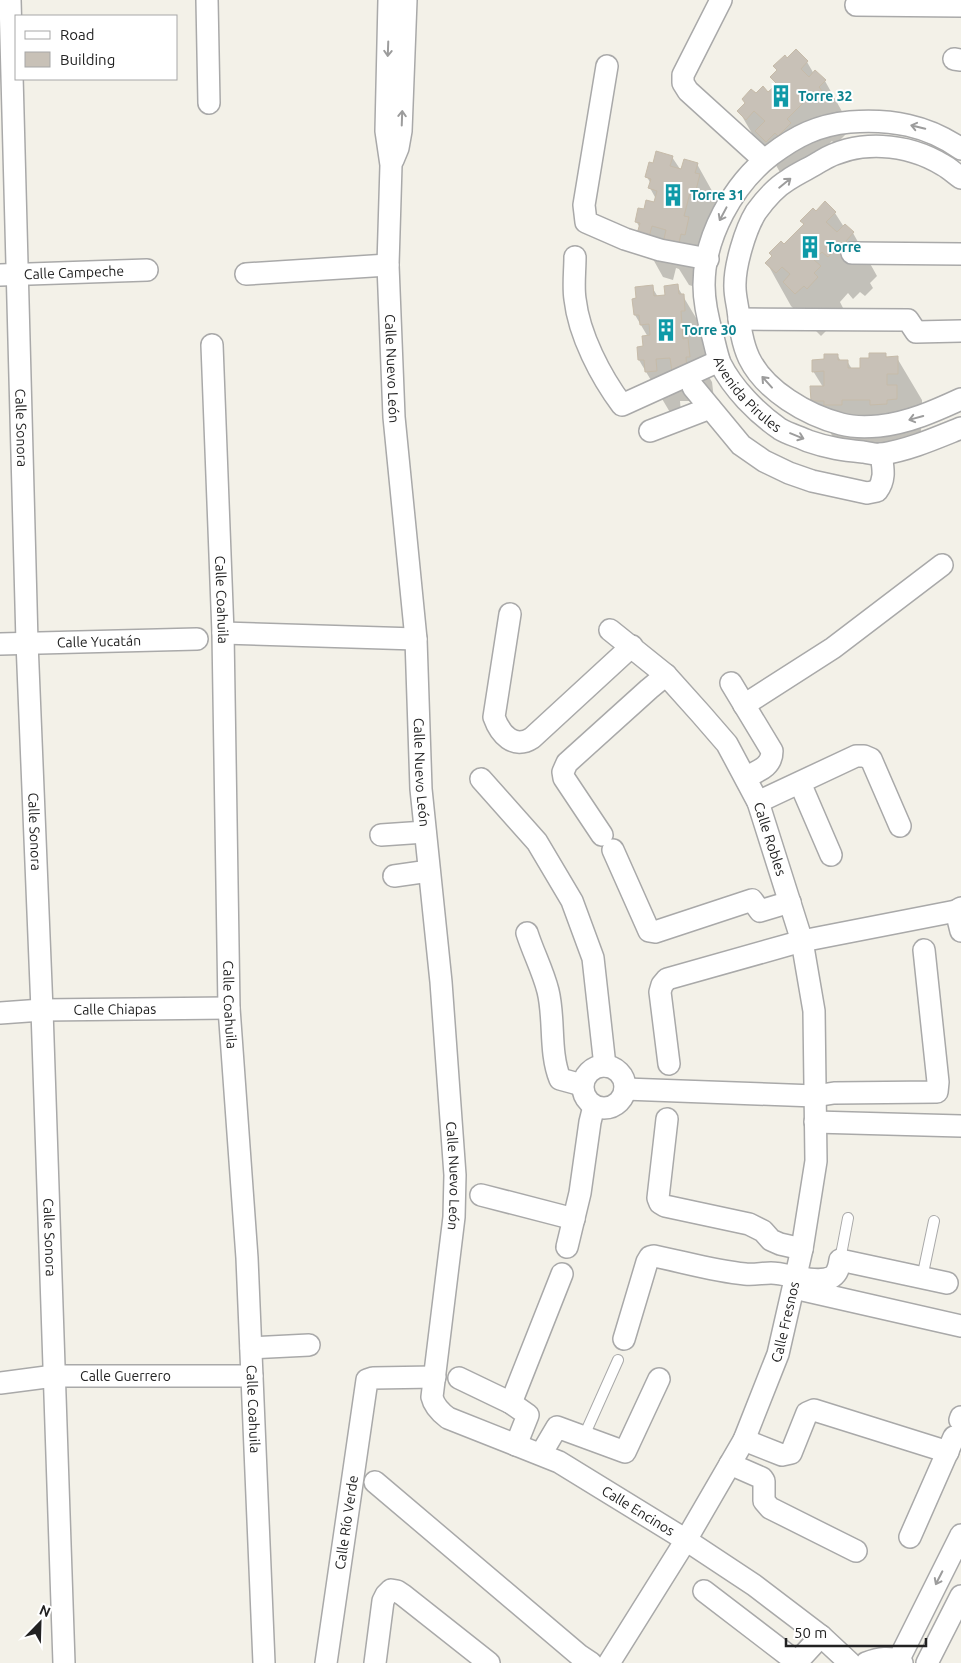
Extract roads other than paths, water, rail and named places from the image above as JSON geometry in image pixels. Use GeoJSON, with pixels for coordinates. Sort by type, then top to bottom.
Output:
{"type":"FeatureCollection","features":[{"type":"Feature","properties":{"kind":"street","name":"Calle Sonora"},"geometry":{"type":"LineString","coordinates":[[10,0],[9,275],[27,642],[42,1010],[64,1663]]}},
{"type":"Feature","properties":{"kind":"street"},"geometry":{"type":"LineString","coordinates":[[207,0],[209,103]]}},
{"type":"Feature","properties":{"kind":"street","name":"Calle Nuevo León"},"geometry":{"type":"LineString","coordinates":[[389,0],[386,131],[391,165],[388,265],[394,417],[416,638],[421,789],[441,982],[455,1174],[454,1217],[435,1377]]}},
{"type":"Feature","properties":{"kind":"street","name":"Calle Nuevo León"},"geometry":{"type":"LineString","coordinates":[[391,165],[398,148],[401,131],[406,0]]}},
{"type":"Feature","properties":{"kind":"street"},"geometry":{"type":"LineString","coordinates":[[721,0],[683,75],[683,83],[688,91],[764,160]]}},
{"type":"Feature","properties":{"kind":"street"},"geometry":{"type":"LineString","coordinates":[[856,5],[901,3],[961,6]]}},
{"type":"Feature","properties":{"kind":"street"},"geometry":{"type":"LineString","coordinates":[[607,66],[584,205],[586,222],[625,239],[660,250],[708,259]]}},
{"type":"Feature","properties":{"kind":"street","name":"Avenida Pirules"},"geometry":{"type":"LineString","coordinates":[[961,148],[926,129],[901,123],[870,120],[837,123],[812,130],[791,140],[764,160],[731,198],[716,226],[704,284],[707,318],[720,361],[728,378],[750,404],[782,430],[827,448],[881,454],[911,447],[961,428]]}},
{"type":"Feature","properties":{"kind":"street","name":"Avenida Pirules"},"geometry":{"type":"LineString","coordinates":[[961,178],[944,165],[923,155],[901,148],[855,148],[830,156],[787,180],[757,212],[746,231],[740,253],[735,286],[742,339],[749,358],[762,378],[775,392],[794,404],[842,425],[877,426],[927,415],[961,399]]}},
{"type":"Feature","properties":{"kind":"street"},"geometry":{"type":"LineString","coordinates":[[852,253],[961,254]]}},
{"type":"Feature","properties":{"kind":"street"},"geometry":{"type":"LineString","coordinates":[[575,257],[575,300],[584,338],[611,391],[622,405],[720,361]]}},
{"type":"Feature","properties":{"kind":"street"},"geometry":{"type":"LineString","coordinates":[[246,274],[388,265]]}},
{"type":"Feature","properties":{"kind":"street","name":"Calle Campeche"},"geometry":{"type":"LineString","coordinates":[[9,275],[147,270]]}},
{"type":"Feature","properties":{"kind":"street"},"geometry":{"type":"LineString","coordinates":[[704,284],[735,286]]}},
{"type":"Feature","properties":{"kind":"street"},"geometry":{"type":"LineString","coordinates":[[739,319],[908,320],[916,332],[961,331]]}},
{"type":"Feature","properties":{"kind":"street","name":"Calle Coahuila"},"geometry":{"type":"LineString","coordinates":[[212,345],[223,633],[229,1008],[247,1258],[264,1663]]}},
{"type":"Feature","properties":{"kind":"street"},"geometry":{"type":"LineString","coordinates":[[693,387],[741,445],[764,461],[789,473],[812,481],[867,493],[877,490],[883,483],[881,454]]}},
{"type":"Feature","properties":{"kind":"street"},"geometry":{"type":"LineString","coordinates":[[650,431],[710,408]]}},
{"type":"Feature","properties":{"kind":"street"},"geometry":{"type":"LineString","coordinates":[[744,705],[833,648],[942,565]]}},
{"type":"Feature","properties":{"kind":"street"},"geometry":{"type":"LineString","coordinates":[[510,614],[494,717],[498,729],[506,737],[516,742],[526,742],[532,738],[632,646]]}},
{"type":"Feature","properties":{"kind":"street","name":"Calle Robles"},"geometry":{"type":"LineString","coordinates":[[610,630],[666,675],[727,744],[758,802],[802,941]]}},
{"type":"Feature","properties":{"kind":"street"},"geometry":{"type":"LineString","coordinates":[[223,633],[416,638]]}},
{"type":"Feature","properties":{"kind":"street","name":"Calle Yucatán"},"geometry":{"type":"LineString","coordinates":[[0,644],[198,639]]}},
{"type":"Feature","properties":{"kind":"street"},"geometry":{"type":"LineString","coordinates":[[666,675],[567,763],[563,772],[564,778],[607,842],[649,931],[655,932],[752,900],[760,911],[790,902]]}},
{"type":"Feature","properties":{"kind":"street"},"geometry":{"type":"LineString","coordinates":[[731,684],[772,751],[770,764],[746,777]]}},
{"type":"Feature","properties":{"kind":"street"},"geometry":{"type":"LineString","coordinates":[[758,802],[856,756],[864,756],[871,759],[900,826]]}},
{"type":"Feature","properties":{"kind":"street"},"geometry":{"type":"LineString","coordinates":[[481,779],[537,842],[572,901],[593,958],[606,1066]]}},
{"type":"Feature","properties":{"kind":"street"},"geometry":{"type":"LineString","coordinates":[[800,783],[831,855]]}},
{"type":"Feature","properties":{"kind":"street"},"geometry":{"type":"LineString","coordinates":[[381,835],[425,832]]}},
{"type":"Feature","properties":{"kind":"street"},"geometry":{"type":"LineString","coordinates":[[394,876],[430,871]]}},
{"type":"Feature","properties":{"kind":"street"},"geometry":{"type":"LineString","coordinates":[[668,1064],[660,992],[662,985],[667,979],[802,941],[959,916]]}},
{"type":"Feature","properties":{"kind":"street"},"geometry":{"type":"LineString","coordinates":[[526,933],[548,991],[556,1068],[560,1079],[582,1085]]}},
{"type":"Feature","properties":{"kind":"street","name":"Calle Fresnos"},"geometry":{"type":"LineString","coordinates":[[609,1663],[686,1540],[744,1440],[778,1354],[802,1249],[816,1161],[814,1011],[802,941]]}},
{"type":"Feature","properties":{"kind":"street"},"geometry":{"type":"LineString","coordinates":[[625,1089],[815,1096],[834,1092],[937,1092],[938,1082],[924,950]]}},
{"type":"Feature","properties":{"kind":"street","name":"Calle Chiapas"},"geometry":{"type":"LineString","coordinates":[[0,1013],[42,1010],[229,1008]]}},
{"type":"Feature","properties":{"kind":"street"},"geometry":{"type":"LineString","coordinates":[[606,1066],[614,1068],[620,1073],[625,1089],[623,1097],[618,1103],[602,1108],[594,1106],[587,1101],[582,1085],[590,1071],[597,1067],[606,1066]]}},
{"type":"Feature","properties":{"kind":"street"},"geometry":{"type":"LineString","coordinates":[[568,1247],[580,1193],[594,1106]]}},
{"type":"Feature","properties":{"kind":"street"},"geometry":{"type":"LineString","coordinates":[[667,1119],[658,1198],[660,1203],[665,1206],[749,1224],[763,1231],[771,1240],[802,1249]]}},
{"type":"Feature","properties":{"kind":"street"},"geometry":{"type":"LineString","coordinates":[[815,1122],[961,1126]]}},
{"type":"Feature","properties":{"kind":"street"},"geometry":{"type":"LineString","coordinates":[[481,1195],[574,1219]]}},
{"type":"Feature","properties":{"kind":"street"},"geometry":{"type":"LineString","coordinates":[[624,1339],[650,1257],[654,1256],[743,1274],[758,1275],[770,1273],[795,1283],[961,1326]]}},
{"type":"Feature","properties":{"kind":"street"},"geometry":{"type":"LineString","coordinates":[[795,1283],[833,1276],[838,1270],[840,1260],[947,1283]]}},
{"type":"Feature","properties":{"kind":"street"},"geometry":{"type":"LineString","coordinates":[[511,1404],[562,1274]]}},
{"type":"Feature","properties":{"kind":"street"},"geometry":{"type":"LineString","coordinates":[[251,1348],[309,1345]]}},
{"type":"Feature","properties":{"kind":"street","name":"Calle Guerrero"},"geometry":{"type":"LineString","coordinates":[[0,1383],[54,1376],[252,1376]]}},
{"type":"Feature","properties":{"kind":"street","name":"Calle Río Verde"},"geometry":{"type":"LineString","coordinates":[[326,1663],[364,1388],[367,1380],[373,1378],[435,1377]]}},
{"type":"Feature","properties":{"kind":"street","name":"Calle Encinos"},"geometry":{"type":"LineString","coordinates":[[435,1377],[432,1397],[442,1414],[559,1462],[754,1584],[820,1636],[850,1663]]}},
{"type":"Feature","properties":{"kind":"street"},"geometry":{"type":"LineString","coordinates":[[459,1378],[511,1404],[528,1415],[516,1445]]}},
{"type":"Feature","properties":{"kind":"street"},"geometry":{"type":"LineString","coordinates":[[540,1454],[557,1426],[625,1452],[659,1379]]}},
{"type":"Feature","properties":{"kind":"street"},"geometry":{"type":"LineString","coordinates":[[744,1440],[782,1455],[787,1455],[791,1453],[807,1414],[814,1410],[956,1432],[910,1537]]}},
{"type":"Feature","properties":{"kind":"street"},"geometry":{"type":"LineString","coordinates":[[730,1464],[762,1478],[764,1481],[764,1501],[770,1508],[856,1551]]}},
{"type":"Feature","properties":{"kind":"street"},"geometry":{"type":"LineString","coordinates":[[375,1482],[579,1655],[591,1663]]}},
{"type":"Feature","properties":{"kind":"street"},"geometry":{"type":"LineString","coordinates":[[866,1663],[876,1659],[888,1658],[900,1662],[961,1535]]}},
{"type":"Feature","properties":{"kind":"street"},"geometry":{"type":"LineString","coordinates":[[375,1663],[383,1601],[391,1590],[403,1595],[489,1663]]}},
{"type":"Feature","properties":{"kind":"street"},"geometry":{"type":"LineString","coordinates":[[704,1591],[797,1663],[820,1636]]}},
{"type":"Feature","properties":{"kind":"street"},"geometry":{"type":"LineString","coordinates":[[927,1663],[961,1596]]}},
{"type":"Feature","properties":{"kind":"lane"},"geometry":{"type":"LineString","coordinates":[[840,1260],[848,1218]]}},
{"type":"Feature","properties":{"kind":"lane"},"geometry":{"type":"LineString","coordinates":[[922,1278],[934,1222]]}},
{"type":"Feature","properties":{"kind":"lane"},"geometry":{"type":"LineString","coordinates":[[584,1436],[618,1360]]}},
{"type":"Feature","properties":{"kind":"place","name":"Torre 32"},"geometry":{"type":"Point","coordinates":[781,96]}},
{"type":"Feature","properties":{"kind":"place","name":"Torre 31"},"geometry":{"type":"Point","coordinates":[673,195]}},
{"type":"Feature","properties":{"kind":"place","name":"Torre"},"geometry":{"type":"Point","coordinates":[810,247]}},
{"type":"Feature","properties":{"kind":"place","name":"Torre 30"},"geometry":{"type":"Point","coordinates":[666,330]}}]}
